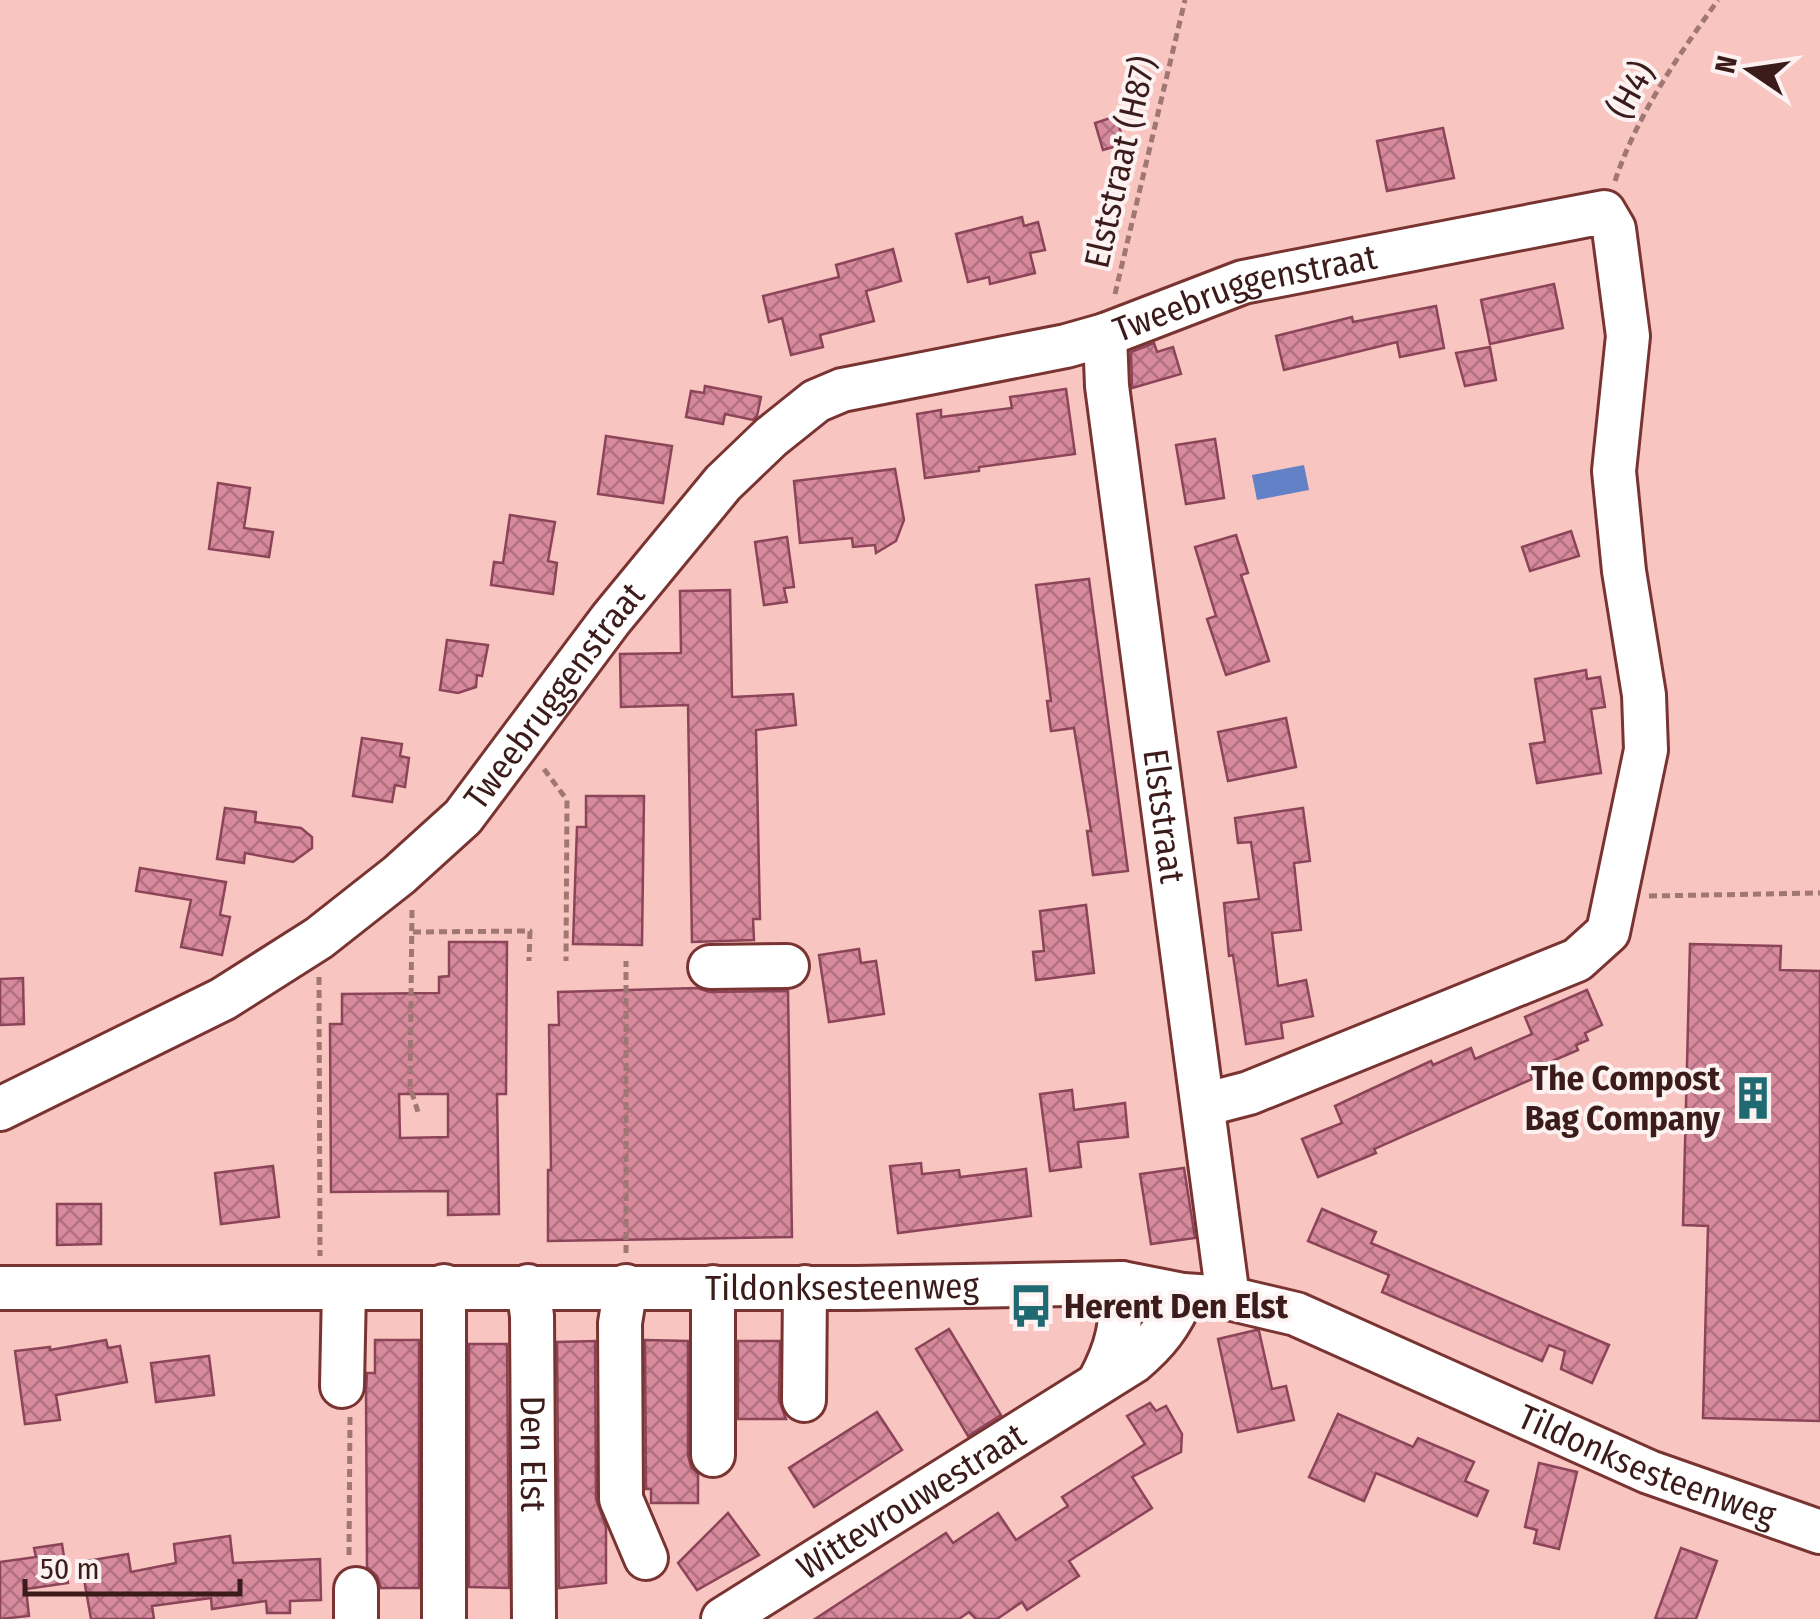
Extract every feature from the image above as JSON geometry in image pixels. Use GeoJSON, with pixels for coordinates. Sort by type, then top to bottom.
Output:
{"type":"FeatureCollection","features":[{"type":"Feature","properties":{"kind":"street","name":"Tweebruggenstraat"},"geometry":{"type":"LineString","coordinates":[[0,1109],[223,999],[320,938],[399,874],[463,817],[640,581],[723,483],[816,401],[842,390],[1066,346],[1243,282],[1604,212]]}},
{"type":"Feature","properties":{"kind":"street"},"geometry":{"type":"LineString","coordinates":[[1202,1105],[1249,1093],[1577,960],[1608,932],[1646,750],[1644,695],[1624,571],[1614,471],[1628,336],[1614,229],[1604,212]]}},
{"type":"Feature","properties":{"kind":"street","name":"Elststraat"},"geometry":{"type":"LineString","coordinates":[[1105,335],[1107,386],[1228,1298]]}},
{"type":"Feature","properties":{"kind":"street"},"geometry":{"type":"LineString","coordinates":[[710,967],[787,966]]}},
{"type":"Feature","properties":{"kind":"street"},"geometry":{"type":"LineString","coordinates":[[1099,1382],[1115,1354],[1121,1331],[1122,1283]]}},
{"type":"Feature","properties":{"kind":"street","name":"Tildonksesteenweg"},"geometry":{"type":"LineString","coordinates":[[0,1288],[1122,1283],[1183,1295],[1228,1298],[1296,1314],[1649,1472],[1820,1532]]}},
{"type":"Feature","properties":{"kind":"street"},"geometry":{"type":"LineString","coordinates":[[444,1286],[444,1619]]}},
{"type":"Feature","properties":{"kind":"street","name":"Den Elst"},"geometry":{"type":"LineString","coordinates":[[528,1286],[532,1316],[534,1619]]}},
{"type":"Feature","properties":{"kind":"street"},"geometry":{"type":"LineString","coordinates":[[626,1286],[620,1323],[621,1499],[646,1558]]}},
{"type":"Feature","properties":{"kind":"street"},"geometry":{"type":"LineString","coordinates":[[713,1286],[713,1455]]}},
{"type":"Feature","properties":{"kind":"street"},"geometry":{"type":"LineString","coordinates":[[804,1400],[805,1287]]}},
{"type":"Feature","properties":{"kind":"street"},"geometry":{"type":"LineString","coordinates":[[332,1289],[342,1386]]}},
{"type":"Feature","properties":{"kind":"street","name":"Wittevrouwestraat"},"geometry":{"type":"LineString","coordinates":[[723,1619],[1133,1362],[1171,1324],[1183,1295]]}},
{"type":"Feature","properties":{"kind":"path","name":"Elststraat (H87)"},"geometry":{"type":"LineString","coordinates":[[1105,335],[1185,0]]}},
{"type":"Feature","properties":{"kind":"path","name":"(H4)"},"geometry":{"type":"LineString","coordinates":[[1604,212],[1622,157],[1656,91],[1718,0]]}},
{"type":"Feature","properties":{"kind":"path"},"geometry":{"type":"LineString","coordinates":[[521,738],[567,800],[566,961]]}},
{"type":"Feature","properties":{"kind":"path"},"geometry":{"type":"LineString","coordinates":[[399,874],[411,908],[410,1086],[419,1114]]}},
{"type":"Feature","properties":{"kind":"path"},"geometry":{"type":"LineString","coordinates":[[1616,896],[1820,894]]}},
{"type":"Feature","properties":{"kind":"path"},"geometry":{"type":"LineString","coordinates":[[413,932],[530,930],[528,961]]}},
{"type":"Feature","properties":{"kind":"path"},"geometry":{"type":"LineString","coordinates":[[320,938],[332,1289]]}},
{"type":"Feature","properties":{"kind":"path"},"geometry":{"type":"LineString","coordinates":[[626,960],[626,1286]]}},
{"type":"Feature","properties":{"kind":"path"},"geometry":{"type":"LineString","coordinates":[[342,1386],[350,1388],[349,1586],[356,1604]]}},
{"type":"Feature","properties":{"kind":"water"},"geometry":{"type":"Polygon","coordinates":[[[1304,465],[1309,490],[1257,500],[1252,475],[1304,465]]]}},
{"type":"Feature","properties":{"kind":"building"},"geometry":{"type":"Polygon","coordinates":[[[1116,116],[1124,144],[1103,150],[1095,123],[1116,116]]]}},
{"type":"Feature","properties":{"kind":"building"},"geometry":{"type":"Polygon","coordinates":[[[1443,128],[1454,178],[1387,191],[1377,141],[1443,128]]]}},
{"type":"Feature","properties":{"kind":"building"},"geometry":{"type":"Polygon","coordinates":[[[1022,217],[1024,226],[1038,222],[1045,250],[1030,253],[1035,273],[990,284],[989,277],[968,282],[956,234],[1022,217]]]}},
{"type":"Feature","properties":{"kind":"building"},"geometry":{"type":"Polygon","coordinates":[[[893,249],[901,281],[866,291],[874,321],[820,335],[823,347],[791,355],[782,318],[769,322],[763,296],[839,277],[836,265],[893,249]]]}},
{"type":"Feature","properties":{"kind":"building"},"geometry":{"type":"Polygon","coordinates":[[[1554,284],[1563,328],[1490,344],[1481,300],[1554,284]]]}},
{"type":"Feature","properties":{"kind":"building"},"geometry":{"type":"Polygon","coordinates":[[[1436,306],[1444,348],[1400,357],[1397,342],[1284,370],[1276,336],[1352,317],[1353,322],[1436,306]]]}},
{"type":"Feature","properties":{"kind":"building"},"geometry":{"type":"Polygon","coordinates":[[[1154,343],[1157,352],[1173,347],[1181,374],[1132,388],[1131,352],[1154,343]]]}},
{"type":"Feature","properties":{"kind":"building"},"geometry":{"type":"Polygon","coordinates":[[[1490,347],[1496,380],[1465,386],[1456,353],[1490,347]]]}},
{"type":"Feature","properties":{"kind":"building"},"geometry":{"type":"Polygon","coordinates":[[[705,386],[761,397],[757,416],[753,420],[725,414],[723,424],[686,417],[691,391],[704,393],[705,386]]]}},
{"type":"Feature","properties":{"kind":"building"},"geometry":{"type":"Polygon","coordinates":[[[1066,389],[1075,454],[925,478],[917,414],[941,410],[941,417],[1012,408],[1010,397],[1066,389]]]}},
{"type":"Feature","properties":{"kind":"building"},"geometry":{"type":"Polygon","coordinates":[[[606,436],[672,446],[663,503],[598,494],[606,436]]]}},
{"type":"Feature","properties":{"kind":"building"},"geometry":{"type":"Polygon","coordinates":[[[1215,439],[1224,498],[1186,504],[1176,445],[1215,439]]]}},
{"type":"Feature","properties":{"kind":"building"},"geometry":{"type":"Polygon","coordinates":[[[895,469],[904,520],[896,541],[876,553],[875,545],[853,547],[852,538],[800,543],[794,481],[895,469]]]}},
{"type":"Feature","properties":{"kind":"building"},"geometry":{"type":"Polygon","coordinates":[[[218,483],[250,488],[244,528],[273,532],[269,557],[209,549],[218,483]]]}},
{"type":"Feature","properties":{"kind":"building"},"geometry":{"type":"Polygon","coordinates":[[[510,515],[555,522],[548,561],[557,563],[553,594],[491,585],[494,562],[503,563],[510,515]]]}},
{"type":"Feature","properties":{"kind":"building"},"geometry":{"type":"Polygon","coordinates":[[[1571,531],[1579,556],[1530,571],[1522,547],[1571,531]]]}},
{"type":"Feature","properties":{"kind":"building"},"geometry":{"type":"Polygon","coordinates":[[[1236,535],[1248,573],[1241,575],[1269,661],[1226,675],[1207,619],[1216,616],[1195,547],[1236,535]]]}},
{"type":"Feature","properties":{"kind":"building"},"geometry":{"type":"Polygon","coordinates":[[[787,537],[794,587],[784,588],[787,602],[764,605],[755,542],[787,537]]]}},
{"type":"Feature","properties":{"kind":"building"},"geometry":{"type":"Polygon","coordinates":[[[1089,579],[1128,871],[1093,875],[1087,831],[1091,831],[1074,728],[1051,731],[1047,701],[1051,701],[1036,585],[1089,579]]]}},
{"type":"Feature","properties":{"kind":"building"},"geometry":{"type":"Polygon","coordinates":[[[730,590],[732,697],[793,694],[796,725],[756,730],[760,919],[753,919],[754,940],[692,942],[688,705],[621,707],[620,654],[681,653],[680,591],[730,590]]]}},
{"type":"Feature","properties":{"kind":"building"},"geometry":{"type":"Polygon","coordinates":[[[447,640],[488,645],[476,687],[458,693],[440,690],[447,640]]]}},
{"type":"Feature","properties":{"kind":"building"},"geometry":{"type":"Polygon","coordinates":[[[1586,670],[1587,679],[1600,677],[1605,707],[1591,709],[1601,773],[1537,783],[1530,744],[1545,742],[1535,679],[1586,670]]]}},
{"type":"Feature","properties":{"kind":"building"},"geometry":{"type":"Polygon","coordinates":[[[1286,718],[1296,767],[1228,781],[1218,732],[1286,718]]]}},
{"type":"Feature","properties":{"kind":"building"},"geometry":{"type":"Polygon","coordinates":[[[362,738],[402,744],[400,756],[409,758],[405,787],[395,785],[392,802],[353,796],[362,738]]]}},
{"type":"Feature","properties":{"kind":"building"},"geometry":{"type":"Polygon","coordinates":[[[586,796],[644,796],[642,945],[573,944],[577,827],[586,827],[586,796]]]}},
{"type":"Feature","properties":{"kind":"building"},"geometry":{"type":"Polygon","coordinates":[[[225,808],[256,812],[255,822],[301,828],[312,837],[312,848],[293,862],[245,853],[244,863],[217,859],[225,808]]]}},
{"type":"Feature","properties":{"kind":"building"},"geometry":{"type":"Polygon","coordinates":[[[1303,808],[1310,861],[1294,863],[1301,930],[1272,933],[1278,986],[1306,980],[1313,1016],[1281,1023],[1283,1038],[1246,1044],[1233,955],[1229,956],[1224,903],[1259,899],[1251,842],[1238,843],[1235,818],[1303,808]]]}},
{"type":"Feature","properties":{"kind":"building"},"geometry":{"type":"Polygon","coordinates":[[[140,868],[226,882],[220,915],[230,917],[222,955],[181,947],[191,900],[136,891],[140,868]]]}},
{"type":"Feature","properties":{"kind":"building"},"geometry":{"type":"Polygon","coordinates":[[[1086,905],[1094,973],[1036,980],[1033,952],[1044,951],[1040,911],[1086,905]]]}},
{"type":"Feature","properties":{"kind":"building"},"geometry":{"type":"Polygon","coordinates":[[[449,942],[507,942],[506,1094],[497,1094],[499,1214],[448,1215],[448,1191],[331,1192],[330,1024],[342,1024],[342,994],[439,993],[439,977],[449,976],[449,942]],[[399,1094],[400,1138],[448,1137],[448,1094],[399,1094]]]}},
{"type":"Feature","properties":{"kind":"building","name":"The Compost Bag Company"},"geometry":{"type":"Polygon","coordinates":[[[1690,944],[1781,946],[1780,970],[1820,971],[1820,1421],[1703,1418],[1708,1226],[1683,1225],[1690,944]]]}},
{"type":"Feature","properties":{"kind":"building"},"geometry":{"type":"Polygon","coordinates":[[[859,949],[861,963],[876,961],[884,1014],[829,1022],[819,955],[859,949]]]}},
{"type":"Feature","properties":{"kind":"building"},"geometry":{"type":"Polygon","coordinates":[[[23,978],[24,1024],[0,1025],[0,979],[23,978]]]}},
{"type":"Feature","properties":{"kind":"building"},"geometry":{"type":"Polygon","coordinates":[[[697,988],[710,992],[788,991],[792,1237],[548,1241],[549,1025],[559,1025],[558,992],[697,988]]]}},
{"type":"Feature","properties":{"kind":"building"},"geometry":{"type":"Polygon","coordinates":[[[1587,990],[1602,1025],[1585,1033],[1588,1040],[1576,1045],[1578,1050],[1529,1071],[1532,1079],[1318,1177],[1302,1139],[1342,1123],[1335,1106],[1431,1061],[1433,1065],[1471,1048],[1475,1059],[1532,1034],[1525,1017],[1587,990]]]}},
{"type":"Feature","properties":{"kind":"building"},"geometry":{"type":"Polygon","coordinates":[[[1072,1090],[1074,1110],[1125,1103],[1128,1137],[1078,1142],[1081,1167],[1050,1171],[1040,1094],[1072,1090]]]}},
{"type":"Feature","properties":{"kind":"building"},"geometry":{"type":"Polygon","coordinates":[[[921,1163],[922,1174],[959,1170],[960,1177],[1026,1169],[1031,1216],[898,1233],[890,1166],[921,1163]]]}},
{"type":"Feature","properties":{"kind":"building"},"geometry":{"type":"Polygon","coordinates":[[[273,1166],[279,1217],[221,1224],[215,1173],[273,1166]]]}},
{"type":"Feature","properties":{"kind":"building"},"geometry":{"type":"Polygon","coordinates":[[[1184,1168],[1195,1238],[1151,1244],[1140,1174],[1184,1168]]]}},
{"type":"Feature","properties":{"kind":"building"},"geometry":{"type":"Polygon","coordinates":[[[57,1204],[101,1204],[101,1244],[57,1245],[57,1204]]]}},
{"type":"Feature","properties":{"kind":"building"},"geometry":{"type":"Polygon","coordinates":[[[1322,1209],[1376,1232],[1371,1243],[1609,1345],[1592,1383],[1561,1369],[1565,1351],[1549,1345],[1542,1361],[1382,1292],[1389,1275],[1308,1241],[1322,1209]]]}},
{"type":"Feature","properties":{"kind":"building"},"geometry":{"type":"Polygon","coordinates":[[[949,1329],[1001,1415],[968,1436],[916,1349],[949,1329]]]}},
{"type":"Feature","properties":{"kind":"building"},"geometry":{"type":"Polygon","coordinates":[[[1256,1330],[1272,1389],[1286,1386],[1294,1420],[1238,1432],[1218,1339],[1256,1330]]]}},
{"type":"Feature","properties":{"kind":"building"},"geometry":{"type":"Polygon","coordinates":[[[106,1340],[108,1348],[120,1346],[127,1382],[56,1395],[60,1420],[25,1424],[15,1351],[50,1350],[106,1340]]]}},
{"type":"Feature","properties":{"kind":"building"},"geometry":{"type":"Polygon","coordinates":[[[375,1340],[419,1340],[419,1588],[381,1588],[377,1576],[367,1567],[366,1391],[367,1373],[375,1373],[375,1340]]]}},
{"type":"Feature","properties":{"kind":"building"},"geometry":{"type":"Polygon","coordinates":[[[645,1340],[688,1341],[688,1455],[698,1474],[698,1503],[651,1503],[651,1489],[646,1489],[645,1340]]]}},
{"type":"Feature","properties":{"kind":"building"},"geometry":{"type":"Polygon","coordinates":[[[595,1341],[596,1499],[606,1527],[606,1583],[559,1588],[557,1342],[595,1341]]]}},
{"type":"Feature","properties":{"kind":"building"},"geometry":{"type":"Polygon","coordinates":[[[738,1341],[780,1341],[779,1400],[786,1419],[738,1419],[738,1341]]]}},
{"type":"Feature","properties":{"kind":"building"},"geometry":{"type":"Polygon","coordinates":[[[469,1344],[507,1344],[509,1588],[469,1587],[469,1344]]]}},
{"type":"Feature","properties":{"kind":"building"},"geometry":{"type":"Polygon","coordinates":[[[209,1356],[214,1395],[156,1402],[151,1363],[209,1356]]]}},
{"type":"Feature","properties":{"kind":"building"},"geometry":{"type":"Polygon","coordinates":[[[1150,1403],[1156,1411],[1166,1406],[1182,1434],[1181,1452],[1132,1477],[1152,1508],[1069,1561],[1079,1576],[1027,1610],[1022,1602],[997,1619],[976,1619],[969,1612],[959,1619],[815,1619],[946,1533],[953,1543],[998,1513],[1016,1540],[1068,1506],[1062,1497],[1145,1444],[1127,1416],[1150,1403]]]}},
{"type":"Feature","properties":{"kind":"building"},"geometry":{"type":"Polygon","coordinates":[[[877,1412],[902,1450],[814,1507],[789,1468],[877,1412]]]}},
{"type":"Feature","properties":{"kind":"building"},"geometry":{"type":"Polygon","coordinates":[[[1338,1414],[1413,1447],[1418,1438],[1474,1462],[1465,1481],[1488,1491],[1477,1516],[1376,1473],[1364,1501],[1309,1477],[1338,1414]]]}},
{"type":"Feature","properties":{"kind":"building"},"geometry":{"type":"Polygon","coordinates":[[[1539,1463],[1577,1472],[1559,1549],[1534,1543],[1537,1530],[1525,1527],[1539,1463]]]}},
{"type":"Feature","properties":{"kind":"building"},"geometry":{"type":"Polygon","coordinates":[[[728,1513],[759,1555],[697,1590],[678,1563],[728,1513]]]}},
{"type":"Feature","properties":{"kind":"building"},"geometry":{"type":"Polygon","coordinates":[[[230,1536],[233,1563],[320,1559],[321,1600],[290,1601],[290,1613],[267,1613],[266,1601],[212,1609],[211,1598],[152,1606],[154,1619],[91,1619],[81,1562],[128,1554],[131,1572],[176,1563],[174,1544],[230,1536]]]}},
{"type":"Feature","properties":{"kind":"building"},"geometry":{"type":"Polygon","coordinates":[[[62,1544],[68,1583],[26,1589],[29,1616],[0,1619],[0,1562],[36,1557],[34,1548],[62,1544]]]}},
{"type":"Feature","properties":{"kind":"building"},"geometry":{"type":"Polygon","coordinates":[[[1681,1548],[1717,1561],[1696,1619],[1655,1619],[1681,1548]]]}},
{"type":"Feature","properties":{"kind":"place","name":"The Compost Bag Company"},"geometry":{"type":"Point","coordinates":[1753,1098]}},
{"type":"Feature","properties":{"kind":"place","name":"Herent Den Elst"},"geometry":{"type":"Point","coordinates":[1031,1306]}}]}
